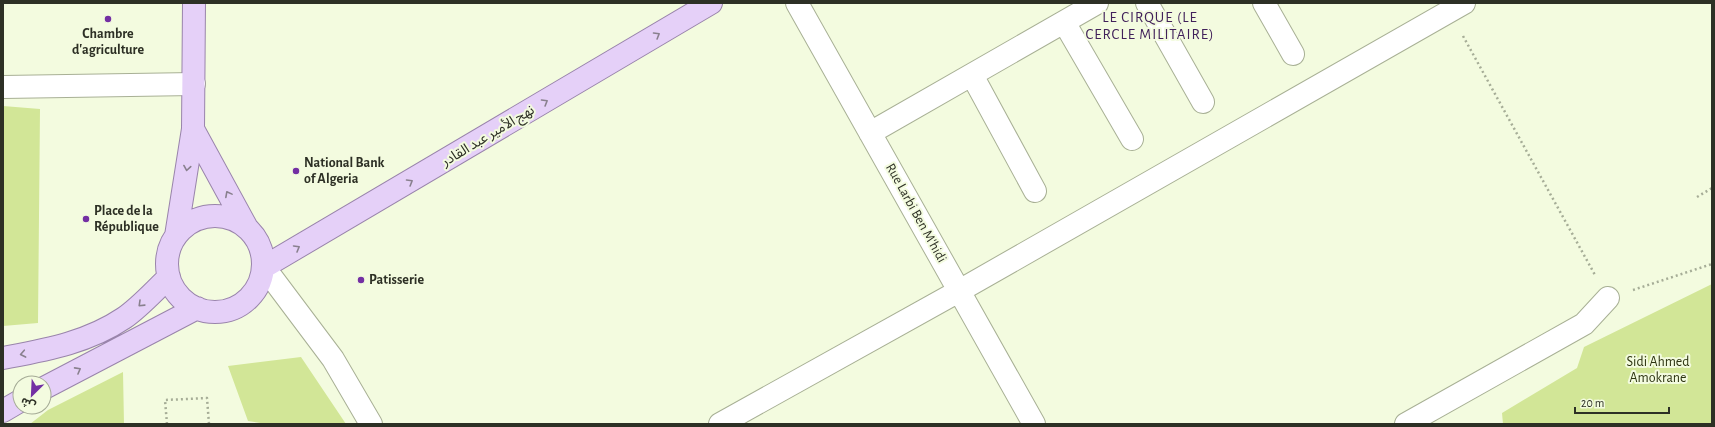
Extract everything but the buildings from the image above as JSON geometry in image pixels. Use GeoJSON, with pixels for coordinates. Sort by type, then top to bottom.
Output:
{"type":"FeatureCollection","features":[{"type":"Feature","properties":{"kind":"main road"},"geometry":{"type":"LineString","coordinates":[[194,3],[194,129],[176,236],[170,249],[167,263],[169,278],[175,290],[185,301],[197,308],[209,312],[222,312],[235,308],[246,302],[255,292],[261,280],[264,268],[262,253],[256,239],[247,228],[194,129]]}},
{"type":"Feature","properties":{"kind":"main road","name":"نهج الأمير عبد القادر"},"geometry":{"type":"LineString","coordinates":[[264,268],[711,3]]}},
{"type":"Feature","properties":{"kind":"main road"},"geometry":{"type":"LineString","coordinates":[[176,236],[187,225],[194,221],[201,218],[217,216],[233,220],[247,228]]}},
{"type":"Feature","properties":{"kind":"main road"},"geometry":{"type":"LineString","coordinates":[[3,358],[54,348],[94,335],[136,309],[169,278]]}},
{"type":"Feature","properties":{"kind":"main road"},"geometry":{"type":"LineString","coordinates":[[52,384],[197,308]]}},
{"type":"Feature","properties":{"kind":"main road"},"geometry":{"type":"LineString","coordinates":[[3,411],[12,406]]}},
{"type":"Feature","properties":{"kind":"street","name":"Rue Larbi Ben M'hidi"},"geometry":{"type":"LineString","coordinates":[[797,3],[1034,424]]}},
{"type":"Feature","properties":{"kind":"street"},"geometry":{"type":"LineString","coordinates":[[870,133],[1097,3]]}},
{"type":"Feature","properties":{"kind":"street"},"geometry":{"type":"LineString","coordinates":[[1147,3],[1203,102]]}},
{"type":"Feature","properties":{"kind":"street"},"geometry":{"type":"LineString","coordinates":[[1264,3],[1293,54]]}},
{"type":"Feature","properties":{"kind":"street"},"geometry":{"type":"LineString","coordinates":[[720,424],[959,291],[1453,6]]}},
{"type":"Feature","properties":{"kind":"street"},"geometry":{"type":"LineString","coordinates":[[1064,22],[1132,140]]}},
{"type":"Feature","properties":{"kind":"street"},"geometry":{"type":"LineString","coordinates":[[972,75],[1035,191]]}},
{"type":"Feature","properties":{"kind":"street"},"geometry":{"type":"LineString","coordinates":[[3,87],[194,84]]}},
{"type":"Feature","properties":{"kind":"street"},"geometry":{"type":"LineString","coordinates":[[264,268],[332,359],[371,424]]}},
{"type":"Feature","properties":{"kind":"street"},"geometry":{"type":"LineString","coordinates":[[1406,424],[1584,324],[1608,298]]}},
{"type":"Feature","properties":{"kind":"path"},"geometry":{"type":"LineString","coordinates":[[1453,6],[1608,298],[1712,264]]}},
{"type":"Feature","properties":{"kind":"path"},"geometry":{"type":"LineString","coordinates":[[1696,197],[1712,188]]}},
{"type":"Feature","properties":{"kind":"path"},"geometry":{"type":"LineString","coordinates":[[167,424],[165,400],[207,398],[209,424]]}},
{"type":"Feature","properties":{"kind":"green space"},"geometry":{"type":"Polygon","coordinates":[[[3,106],[40,109],[38,323],[3,326],[3,106]]]}},
{"type":"Feature","properties":{"kind":"green space","name":"Sidi Ahmed Amokrane"},"geometry":{"type":"Polygon","coordinates":[[[1712,284],[1712,424],[1503,424],[1502,413],[1577,368],[1584,347],[1712,284]]]}},
{"type":"Feature","properties":{"kind":"green space"},"geometry":{"type":"Polygon","coordinates":[[[301,357],[346,424],[267,424],[248,421],[228,366],[301,357]]]}},
{"type":"Feature","properties":{"kind":"green space"},"geometry":{"type":"Polygon","coordinates":[[[123,372],[124,424],[30,424],[42,415],[52,415],[52,408],[123,372]]]}},
{"type":"Feature","properties":{"kind":"place","name":"Chambre d'agriculture"},"geometry":{"type":"Point","coordinates":[108,19]}},
{"type":"Feature","properties":{"kind":"place","name":"National Bank of Algeria"},"geometry":{"type":"Point","coordinates":[296,171]}},
{"type":"Feature","properties":{"kind":"place","name":"Place de la République"},"geometry":{"type":"Point","coordinates":[86,219]}},
{"type":"Feature","properties":{"kind":"place","name":"Patisserie"},"geometry":{"type":"Point","coordinates":[361,280]}},
{"type":"Feature","properties":{"kind":"district","name":"LE CIRQUE (LE CERCLE MILITAIRE)"},"geometry":{"type":"Point","coordinates":[1150,26]}}]}
